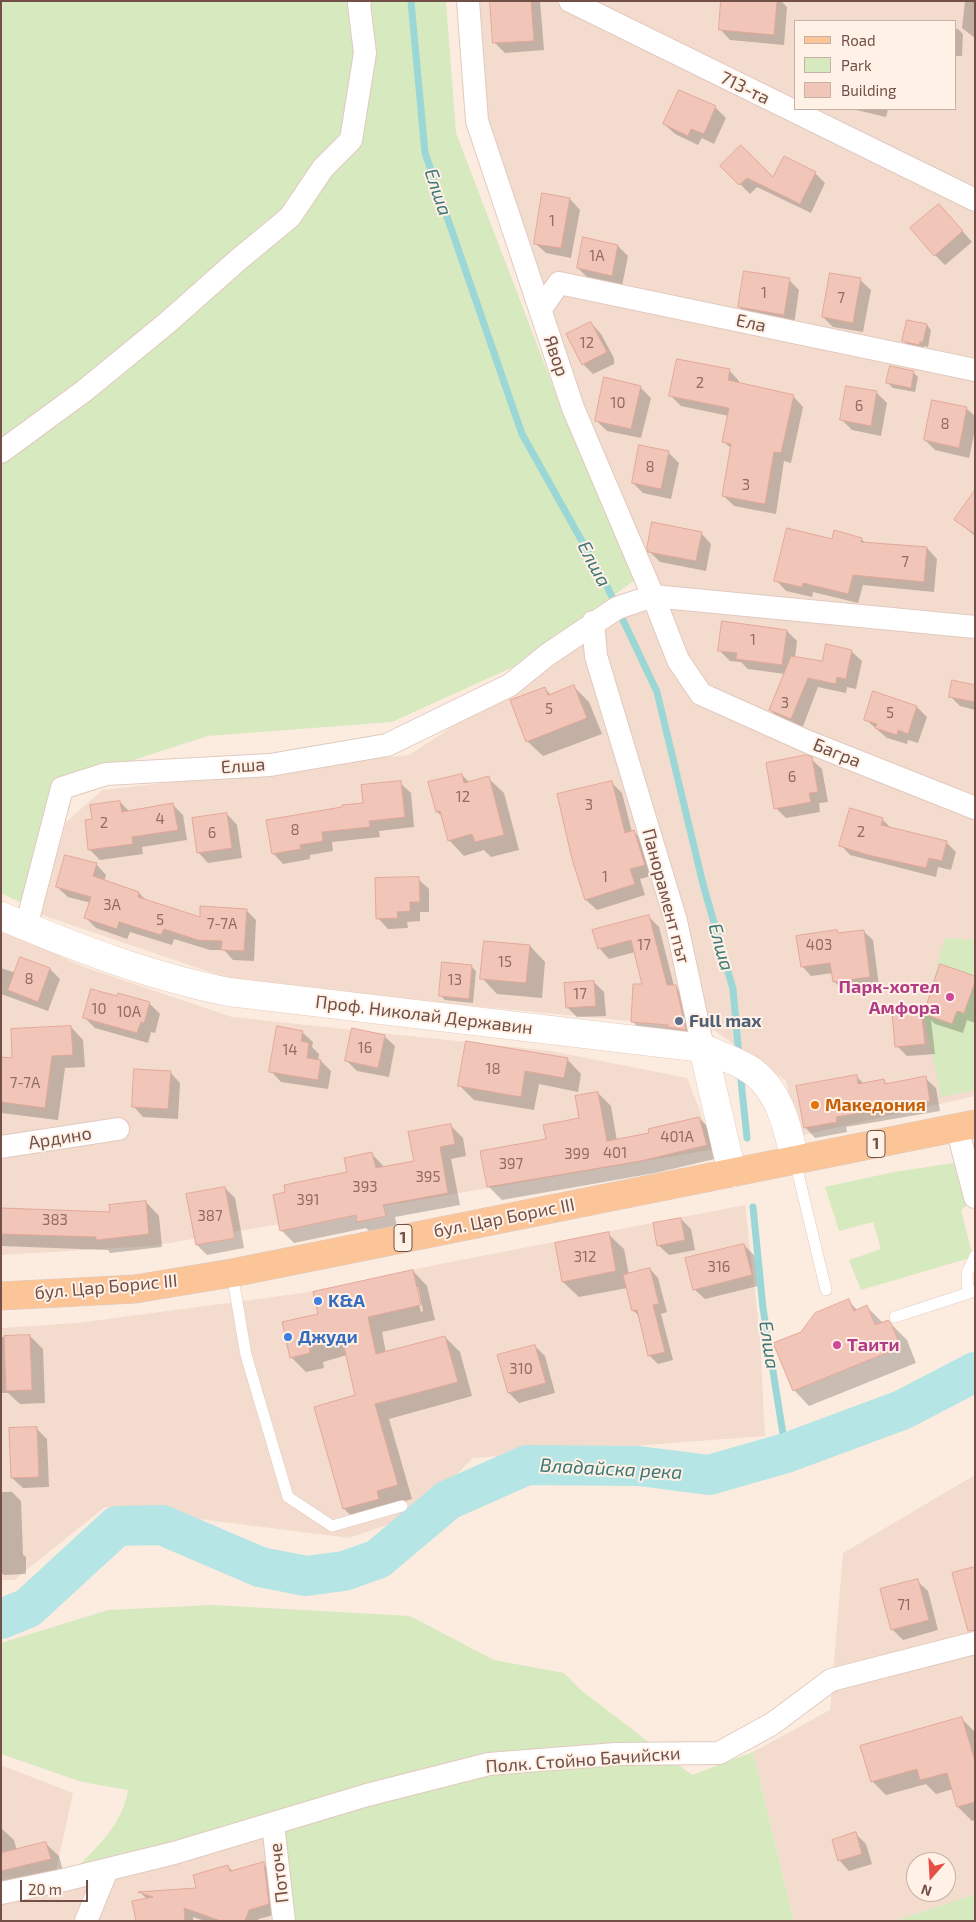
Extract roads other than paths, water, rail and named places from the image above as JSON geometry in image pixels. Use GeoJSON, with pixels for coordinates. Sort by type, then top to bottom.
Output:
{"type":"FeatureCollection","features":[{"type":"Feature","properties":{"kind":"main road","name":"Проф. Николай Державин"},"geometry":{"type":"LineString","coordinates":[[1,916],[120,961],[185,982],[229,992],[703,1048],[740,1065],[762,1080],[781,1108],[795,1160]]}},
{"type":"Feature","properties":{"kind":"main road","name":"Панорамент път"},"geometry":{"type":"LineString","coordinates":[[703,1048],[732,1173]]}},
{"type":"Feature","properties":{"kind":"main road","name":"бул. Цар Борис III"},"geometry":{"type":"LineString","coordinates":[[1,1296],[135,1289],[232,1272],[966,1126]]}},
{"type":"Feature","properties":{"kind":"street"},"geometry":{"type":"LineString","coordinates":[[1,452],[84,391],[167,323],[290,217],[323,168],[351,140],[365,53],[360,1]]}},
{"type":"Feature","properties":{"kind":"street","name":"Явор"},"geometry":{"type":"LineString","coordinates":[[468,1],[477,121],[540,310],[573,408],[653,596],[678,660],[701,694]]}},
{"type":"Feature","properties":{"kind":"street","name":"713-та"},"geometry":{"type":"LineString","coordinates":[[570,1],[975,200]]}},
{"type":"Feature","properties":{"kind":"street","name":"Ела"},"geometry":{"type":"LineString","coordinates":[[540,310],[559,283],[975,370]]}},
{"type":"Feature","properties":{"kind":"street","name":"Елша"},"geometry":{"type":"LineString","coordinates":[[26,927],[62,788],[106,774],[270,765],[387,745],[510,685],[547,655],[593,622],[616,608],[653,596],[975,627]]}},
{"type":"Feature","properties":{"kind":"street","name":"Панорамент път"},"geometry":{"type":"LineString","coordinates":[[593,622],[596,656],[676,921],[703,1048]]}},
{"type":"Feature","properties":{"kind":"street","name":"Багра"},"geometry":{"type":"LineString","coordinates":[[701,694],[806,740],[975,808]]}},
{"type":"Feature","properties":{"kind":"street"},"geometry":{"type":"LineString","coordinates":[[966,1126],[975,1197]]}},
{"type":"Feature","properties":{"kind":"street","name":"Ардино"},"geometry":{"type":"LineString","coordinates":[[1,1147],[118,1129]]}},
{"type":"Feature","properties":{"kind":"street","name":"Полк. Стойно Бачийски"},"geometry":{"type":"LineString","coordinates":[[1,1893],[106,1870],[367,1796],[489,1764],[616,1754],[719,1753],[772,1724],[831,1680],[975,1643]]}},
{"type":"Feature","properties":{"kind":"street","name":"Поточе"},"geometry":{"type":"LineString","coordinates":[[273,1824],[284,1921]]}},
{"type":"Feature","properties":{"kind":"street"},"geometry":{"type":"LineString","coordinates":[[86,1921],[106,1870]]}},
{"type":"Feature","properties":{"kind":"lane"},"geometry":{"type":"LineString","coordinates":[[795,1160],[826,1290]]}},
{"type":"Feature","properties":{"kind":"lane"},"geometry":{"type":"LineString","coordinates":[[895,1317],[971,1292],[967,1273],[975,1256]]}},
{"type":"Feature","properties":{"kind":"lane"},"geometry":{"type":"LineString","coordinates":[[232,1272],[246,1355],[288,1497],[332,1526],[402,1506]]}},
{"type":"Feature","properties":{"kind":"waterway","name":"Елша"},"geometry":{"type":"LineString","coordinates":[[411,1],[425,153],[522,434],[606,584],[657,692],[703,884],[733,989],[739,1056]]}},
{"type":"Feature","properties":{"kind":"waterway","name":"Елша"},"geometry":{"type":"LineString","coordinates":[[740,1071],[747,1138]]}},
{"type":"Feature","properties":{"kind":"waterway","name":"Елша"},"geometry":{"type":"LineString","coordinates":[[753,1207],[763,1308],[786,1453]]}},
{"type":"Feature","properties":{"kind":"waterway","name":"Владайска река"},"geometry":{"type":"LineString","coordinates":[[1,1619],[28,1608],[117,1526],[162,1525],[260,1567],[306,1576],[344,1571],[378,1559],[448,1500],[527,1465],[639,1466],[709,1475],[786,1453],[902,1410],[975,1372]]}},
{"type":"Feature","properties":{"kind":"place","name":"Парк-хотел Амфора"},"geometry":{"type":"Point","coordinates":[950,997]}},
{"type":"Feature","properties":{"kind":"place","name":"Full max"},"geometry":{"type":"Point","coordinates":[679,1021]}},
{"type":"Feature","properties":{"kind":"place","name":"Македония"},"geometry":{"type":"Point","coordinates":[815,1105]}},
{"type":"Feature","properties":{"kind":"place","name":"K&A"},"geometry":{"type":"Point","coordinates":[318,1301]}},
{"type":"Feature","properties":{"kind":"place","name":"Джуди"},"geometry":{"type":"Point","coordinates":[288,1337]}},
{"type":"Feature","properties":{"kind":"place","name":"Таити"},"geometry":{"type":"Point","coordinates":[837,1345]}}]}
